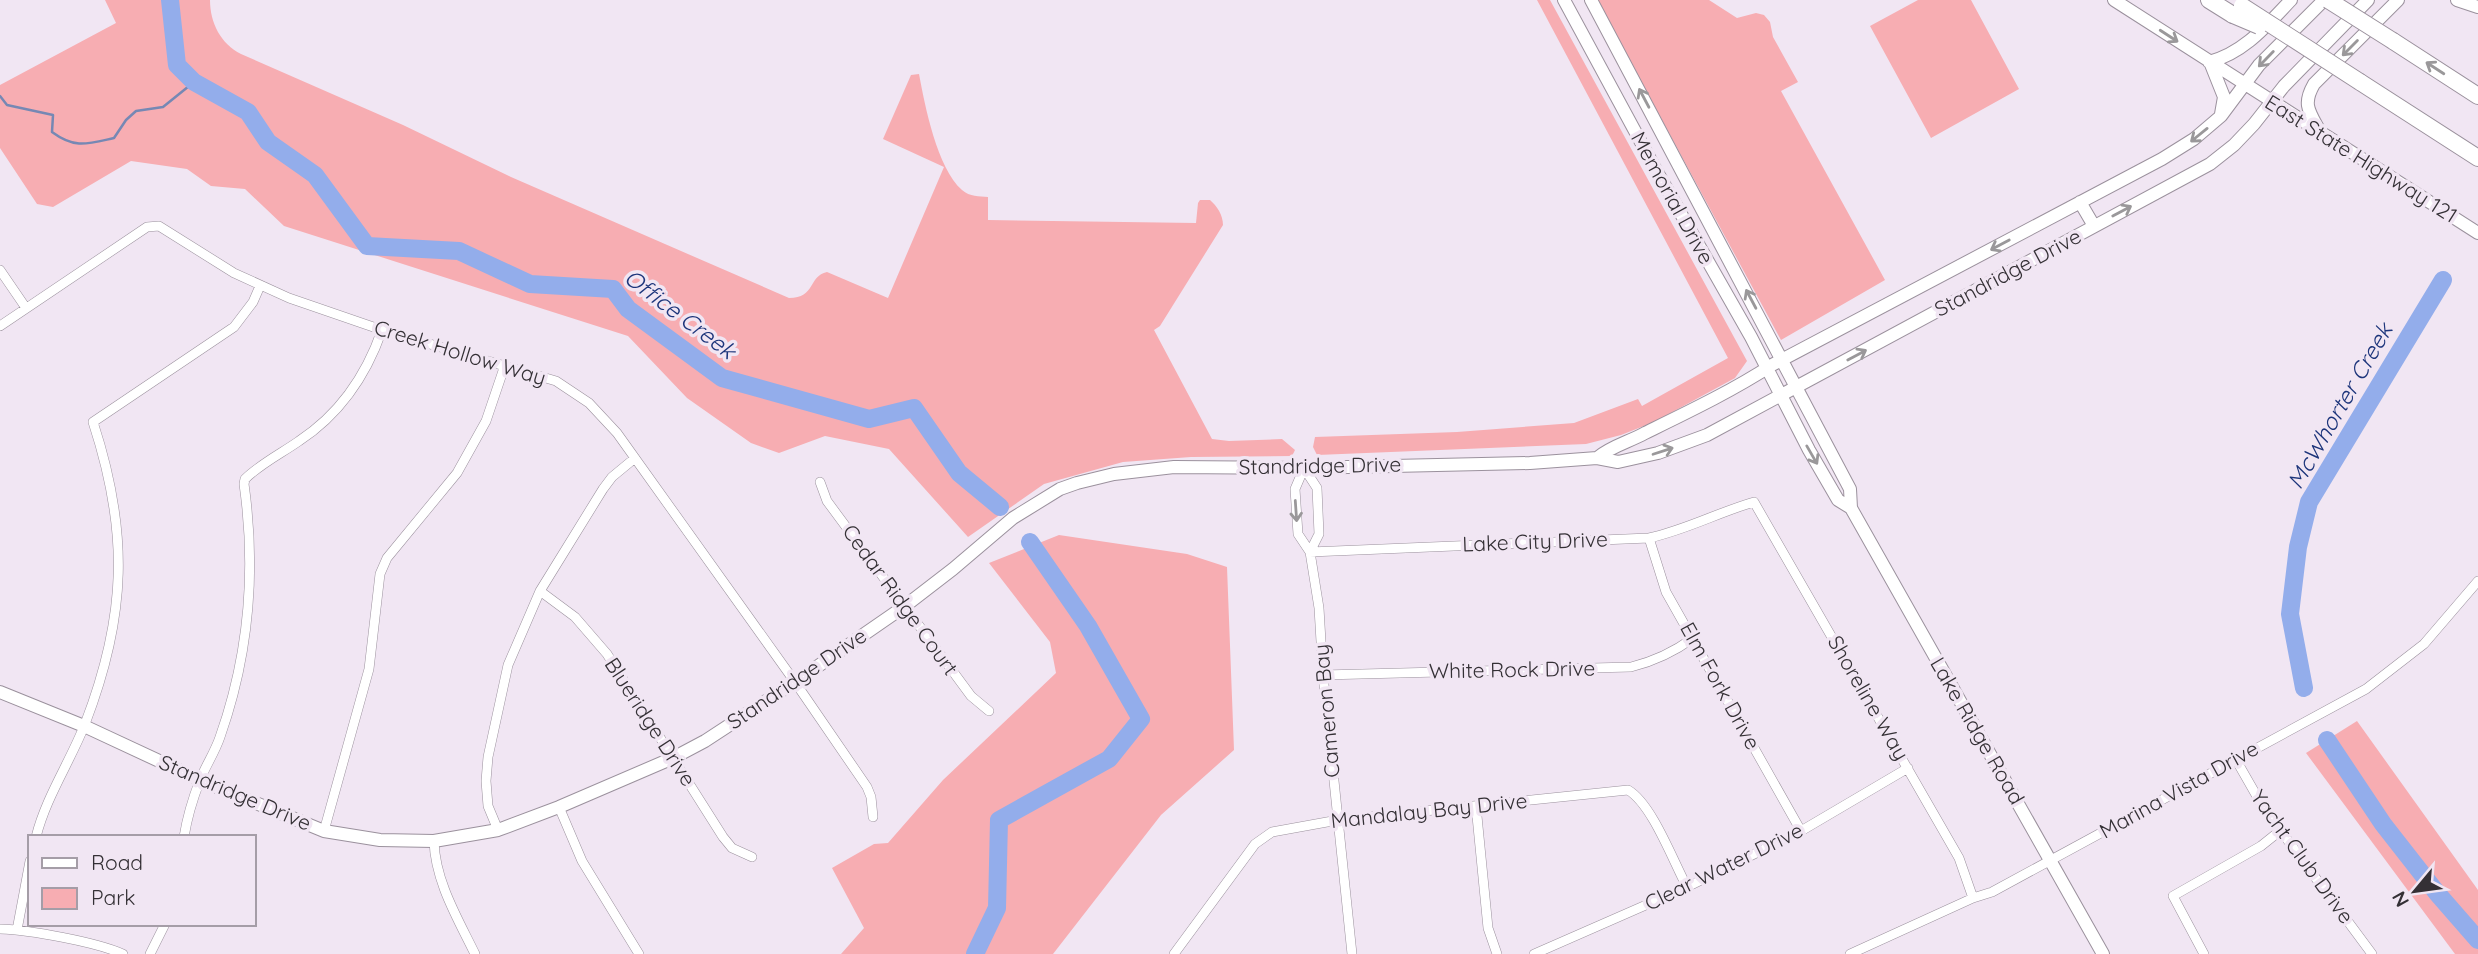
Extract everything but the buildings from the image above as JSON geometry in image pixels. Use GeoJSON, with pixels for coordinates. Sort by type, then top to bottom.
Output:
{"type":"FeatureCollection","features":[{"type":"Feature","properties":{"kind":"highway"},"geometry":{"type":"LineString","coordinates":[[2208,0],[2236,7],[2306,48],[2478,158]]}},
{"type":"Feature","properties":{"kind":"highway"},"geometry":{"type":"LineString","coordinates":[[2326,0],[2478,96]]}},
{"type":"Feature","properties":{"kind":"highway"},"geometry":{"type":"LineString","coordinates":[[2349,0],[2393,41]]}},
{"type":"Feature","properties":{"kind":"street","name":"Memorial Drive"},"geometry":{"type":"LineString","coordinates":[[1564,0],[1781,396]]}},
{"type":"Feature","properties":{"kind":"street","name":"Memorial Drive"},"geometry":{"type":"LineString","coordinates":[[1591,0],[1797,387]]}},
{"type":"Feature","properties":{"kind":"street","name":"East State Highway 121"},"geometry":{"type":"LineString","coordinates":[[2114,0],[2478,233]]}},
{"type":"Feature","properties":{"kind":"street"},"geometry":{"type":"LineString","coordinates":[[2221,116],[2224,97],[2210,62],[2226,57],[2248,43],[2291,0]]}},
{"type":"Feature","properties":{"kind":"street","name":"Standridge Drive"},"geometry":{"type":"LineString","coordinates":[[1597,458],[1608,449],[1694,409],[1783,359],[2162,159],[2194,139],[2221,116],[2259,65],[2326,0]]}},
{"type":"Feature","properties":{"kind":"street","name":"Standridge Drive"},"geometry":{"type":"LineString","coordinates":[[0,692],[324,831],[380,840],[433,841],[498,830],[673,758],[735,723],[905,606],[1013,518],[1043,499],[1077,483],[1114,474],[1174,467],[1304,468],[1530,463],[1597,458],[1618,462],[1658,453],[1707,435],[2210,164],[2234,145],[2284,86],[2368,0]]}},
{"type":"Feature","properties":{"kind":"street"},"geometry":{"type":"LineString","coordinates":[[2319,131],[2307,108],[2308,94],[2314,84],[2398,0]]}},
{"type":"Feature","properties":{"kind":"street"},"geometry":{"type":"LineString","coordinates":[[2457,0],[2478,6]]}},
{"type":"Feature","properties":{"kind":"street"},"geometry":{"type":"LineString","coordinates":[[2469,0],[2478,6]]}},
{"type":"Feature","properties":{"kind":"street"},"geometry":{"type":"LineString","coordinates":[[2080,202],[2094,226]]}},
{"type":"Feature","properties":{"kind":"street","name":"Creek Hollow Way"},"geometry":{"type":"LineString","coordinates":[[26,308],[152,225],[167,230],[205,257],[260,286],[320,310],[556,381],[575,392],[603,415],[795,682],[867,787],[872,797],[873,817]]}},
{"type":"Feature","properties":{"kind":"street"},"geometry":{"type":"LineString","coordinates":[[0,270],[26,308],[0,326]]}},
{"type":"Feature","properties":{"kind":"street"},"geometry":{"type":"LineString","coordinates":[[37,835],[101,680],[118,604],[120,554],[111,485],[93,422],[234,327],[253,302],[260,286]]}},
{"type":"Feature","properties":{"kind":"street"},"geometry":{"type":"LineString","coordinates":[[185,835],[200,780],[219,739],[232,698],[247,624],[250,546],[245,479],[303,439],[335,411],[363,375],[382,330]]}},
{"type":"Feature","properties":{"kind":"street"},"geometry":{"type":"LineString","coordinates":[[324,831],[369,669],[380,574],[387,558],[457,473],[486,421],[505,365]]}},
{"type":"Feature","properties":{"kind":"street","name":"Lake Ridge Road"},"geometry":{"type":"LineString","coordinates":[[1797,387],[1850,489],[1851,508],[2103,954]]}},
{"type":"Feature","properties":{"kind":"street","name":"Lake Ridge Road"},"geometry":{"type":"LineString","coordinates":[[1781,396],[1838,500],[1851,508]]}},
{"type":"Feature","properties":{"kind":"street"},"geometry":{"type":"LineString","coordinates":[[498,830],[488,806],[488,757],[508,665],[540,591],[603,489],[612,477],[635,458]]}},
{"type":"Feature","properties":{"kind":"street","name":"Cameron Bay"},"geometry":{"type":"LineString","coordinates":[[1304,468],[1317,488],[1319,534],[1310,552]]}},
{"type":"Feature","properties":{"kind":"street","name":"Cameron Bay"},"geometry":{"type":"LineString","coordinates":[[1304,468],[1295,489],[1298,534],[1310,552],[1319,608],[1323,675],[1352,954]]}},
{"type":"Feature","properties":{"kind":"street","name":"Cedar Ridge Court"},"geometry":{"type":"LineString","coordinates":[[820,482],[827,501],[971,696],[989,711]]}},
{"type":"Feature","properties":{"kind":"street","name":"Lake City Drive"},"geometry":{"type":"LineString","coordinates":[[1310,552],[1649,538],[1754,502]]}},
{"type":"Feature","properties":{"kind":"street","name":"Shoreline Way"},"geometry":{"type":"LineString","coordinates":[[1754,502],[1959,858],[1973,898]]}},
{"type":"Feature","properties":{"kind":"street","name":"Elm Fork Drive"},"geometry":{"type":"LineString","coordinates":[[1649,538],[1666,592],[1801,831]]}},
{"type":"Feature","properties":{"kind":"street","name":"Marina Vista Drive"},"geometry":{"type":"LineString","coordinates":[[1850,954],[1973,898],[1992,892],[2366,688],[2424,644],[2478,581]]}},
{"type":"Feature","properties":{"kind":"street","name":"Blueridge Drive"},"geometry":{"type":"LineString","coordinates":[[540,591],[558,602],[593,635],[723,836],[732,848],[752,857]]}},
{"type":"Feature","properties":{"kind":"street","name":"White Rock Drive"},"geometry":{"type":"LineString","coordinates":[[1323,675],[1631,667],[1652,662],[1693,638]]}},
{"type":"Feature","properties":{"kind":"street","name":"Yacht Club Drive"},"geometry":{"type":"LineString","coordinates":[[2235,758],[2263,807],[2372,954]]}},
{"type":"Feature","properties":{"kind":"street","name":"Clear Water Drive"},"geometry":{"type":"LineString","coordinates":[[1534,954],[1687,887],[1801,831],[1908,768]]}},
{"type":"Feature","properties":{"kind":"street","name":"Mandalay Bay Drive"},"geometry":{"type":"LineString","coordinates":[[1174,954],[1255,844],[1272,832],[1338,820],[1628,790],[1639,797],[1650,815],[1687,887]]}},
{"type":"Feature","properties":{"kind":"street"},"geometry":{"type":"LineString","coordinates":[[1476,806],[1488,928],[1497,954]]}},
{"type":"Feature","properties":{"kind":"street"},"geometry":{"type":"LineString","coordinates":[[559,807],[582,861],[639,954]]}},
{"type":"Feature","properties":{"kind":"street"},"geometry":{"type":"LineString","coordinates":[[2204,954],[2173,896],[2261,846],[2281,830]]}},
{"type":"Feature","properties":{"kind":"street"},"geometry":{"type":"LineString","coordinates":[[433,841],[434,860],[475,954]]}},
{"type":"Feature","properties":{"kind":"street"},"geometry":{"type":"LineString","coordinates":[[17,930],[28,872]]}},
{"type":"Feature","properties":{"kind":"street"},"geometry":{"type":"LineString","coordinates":[[150,954],[164,926]]}},
{"type":"Feature","properties":{"kind":"street"},"geometry":{"type":"LineString","coordinates":[[0,929],[17,930],[123,954]]}},
{"type":"Feature","properties":{"kind":"green space"},"geometry":{"type":"Polygon","coordinates":[[[105,0],[210,0],[212,17],[222,39],[241,54],[403,125],[511,177],[789,298],[804,294],[821,274],[827,272],[888,298],[944,167],[883,139],[911,75],[919,74],[933,136],[946,167],[962,190],[975,196],[988,197],[988,220],[1196,223],[1200,200],[1213,202],[1221,214],[1223,225],[1160,326],[1154,330],[1212,439],[1282,439],[1295,450],[1292,456],[1191,457],[1123,462],[1044,484],[968,537],[889,449],[825,436],[779,453],[751,443],[687,398],[628,336],[284,226],[245,189],[211,186],[187,169],[131,161],[53,207],[37,204],[0,148],[0,85],[116,23],[105,0]]]}},
{"type":"Feature","properties":{"kind":"green space"},"geometry":{"type":"Polygon","coordinates":[[[1537,0],[1550,0],[1747,361],[1735,378],[1654,422],[1621,435],[1586,444],[1317,455],[1313,447],[1315,437],[1457,432],[1574,423],[1638,399],[1642,406],[1728,358],[1537,0]]]}},
{"type":"Feature","properties":{"kind":"green space"},"geometry":{"type":"Polygon","coordinates":[[[1597,0],[1709,0],[1737,18],[1756,13],[1764,15],[1770,22],[1773,37],[1798,82],[1781,91],[1885,280],[1781,340],[1597,0]]]}},
{"type":"Feature","properties":{"kind":"green space"},"geometry":{"type":"Polygon","coordinates":[[[1918,0],[1971,0],[2019,89],[1931,138],[1870,26],[1918,0]]]}},
{"type":"Feature","properties":{"kind":"green space"},"geometry":{"type":"Polygon","coordinates":[[[1059,535],[1187,554],[1227,567],[1234,750],[1161,815],[1053,954],[841,954],[864,928],[832,868],[874,844],[888,843],[943,780],[1056,673],[1050,642],[989,563],[1059,535]]]}},
{"type":"Feature","properties":{"kind":"green space"},"geometry":{"type":"Polygon","coordinates":[[[2357,721],[2478,890],[2478,954],[2455,954],[2306,753],[2357,721]]]}},
{"type":"Feature","properties":{"kind":"waterway","name":"Office Creek"},"geometry":{"type":"LineString","coordinates":[[170,0],[177,65],[194,82],[248,112],[268,142],[315,175],[367,246],[459,251],[530,284],[613,289],[628,309],[722,378],[869,419],[914,408],[959,473],[1000,507]]}},
{"type":"Feature","properties":{"kind":"waterway"},"geometry":{"type":"LineString","coordinates":[[0,96],[7,105],[53,115],[52,132],[68,141],[82,144],[114,138],[136,111],[163,107],[194,82]]}},
{"type":"Feature","properties":{"kind":"waterway","name":"McWhorter Creek"},"geometry":{"type":"LineString","coordinates":[[2304,688],[2290,614],[2298,547],[2309,502],[2443,280]]}},
{"type":"Feature","properties":{"kind":"waterway","name":"Office Creek"},"geometry":{"type":"LineString","coordinates":[[975,954],[997,908],[999,820],[1109,759],[1141,719],[1088,626],[1030,542]]}},
{"type":"Feature","properties":{"kind":"waterway","name":"McWhorter Creek"},"geometry":{"type":"LineString","coordinates":[[2327,740],[2383,824],[2478,940]]}}]}
